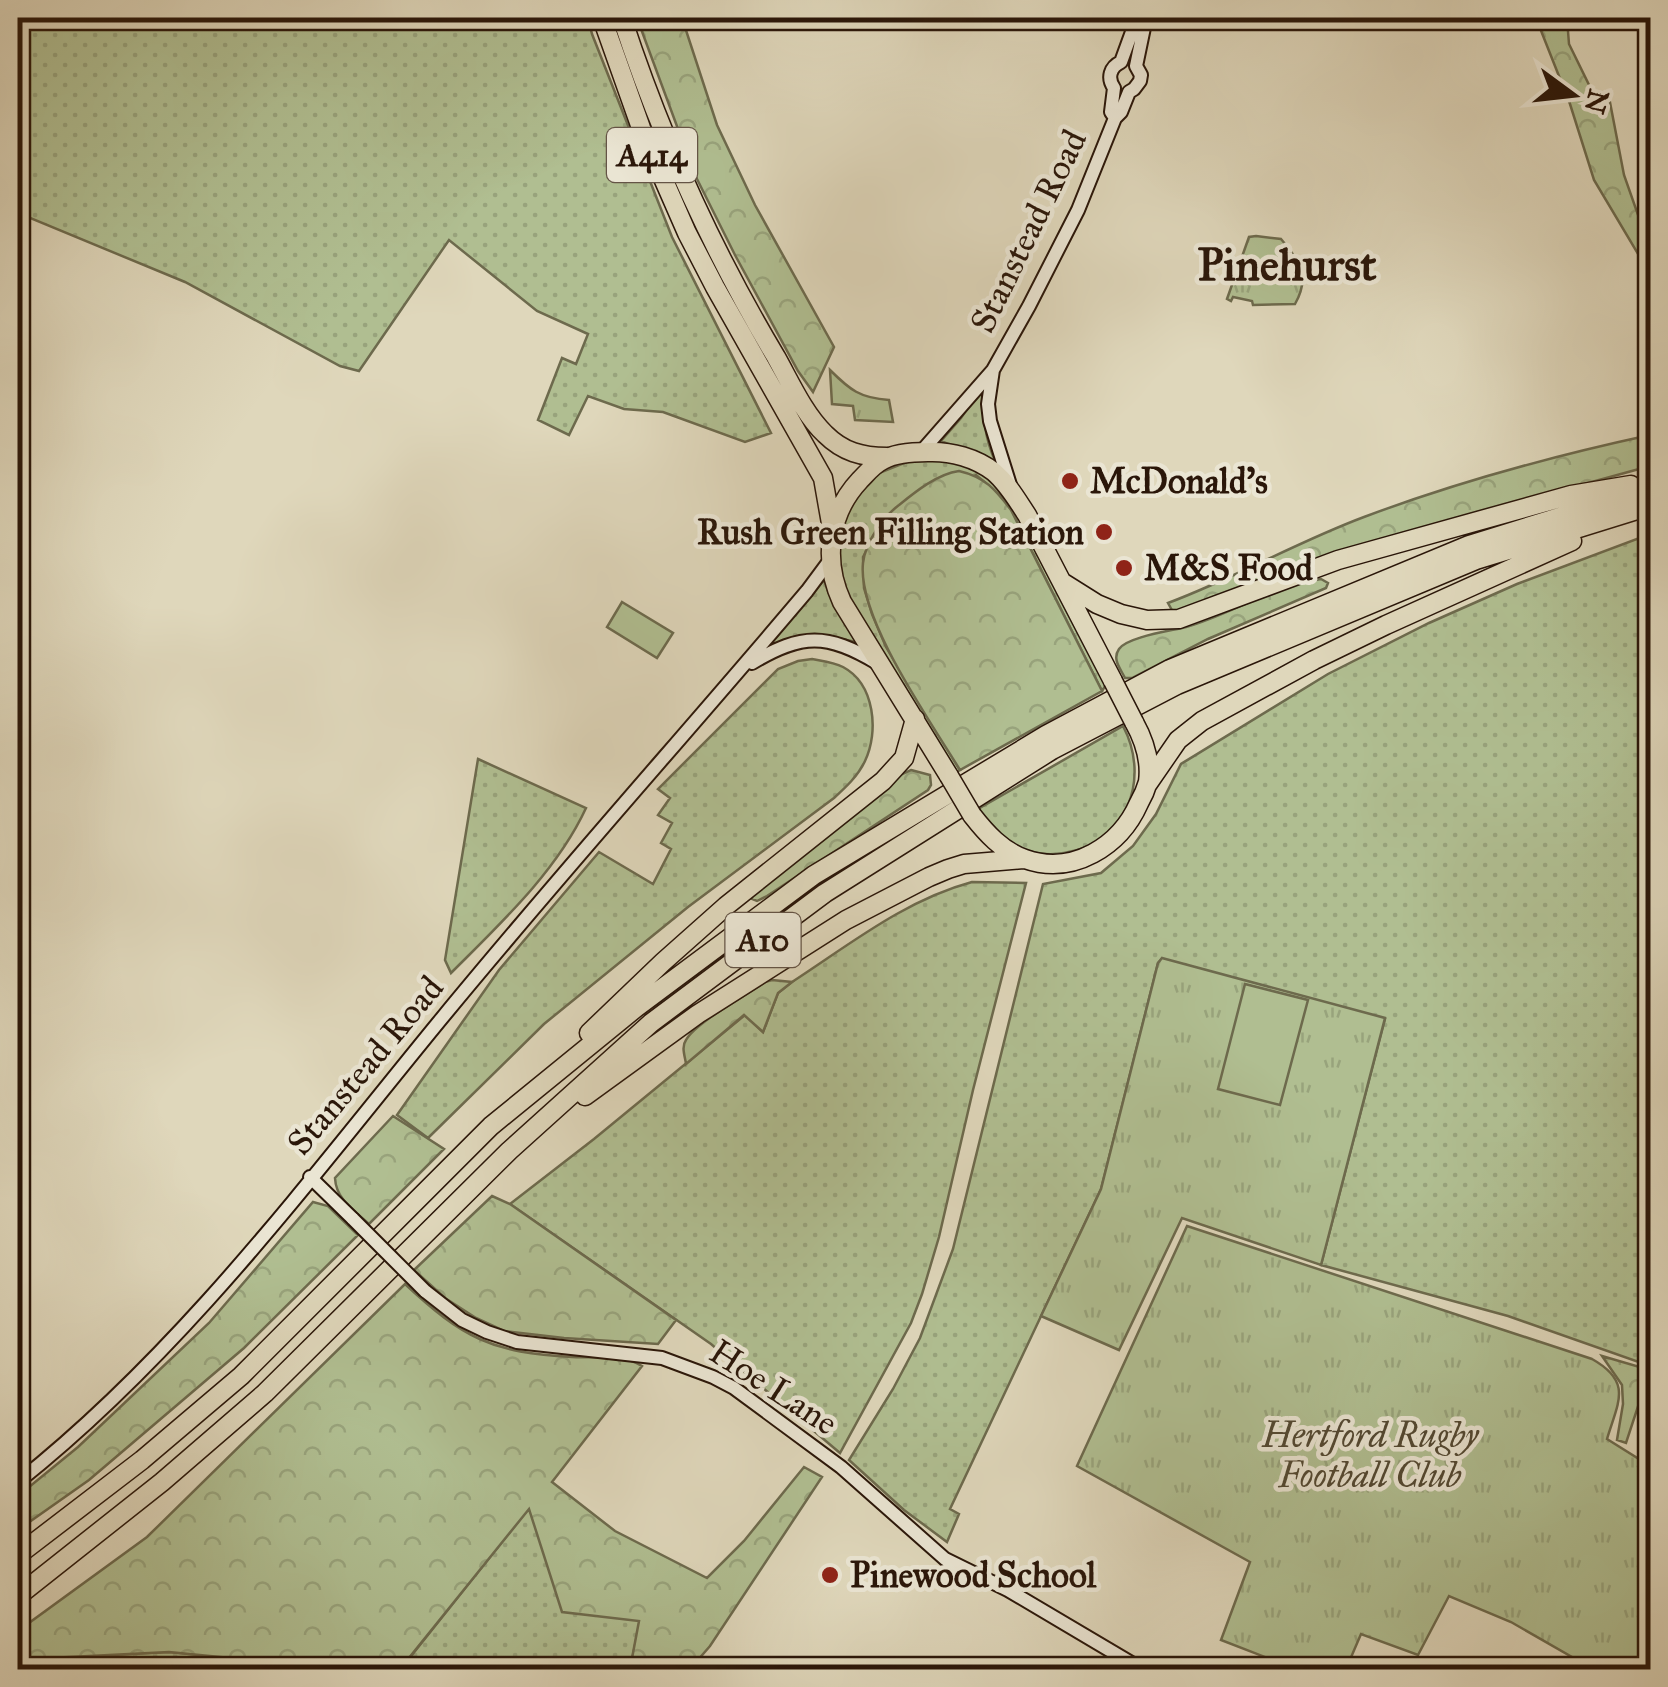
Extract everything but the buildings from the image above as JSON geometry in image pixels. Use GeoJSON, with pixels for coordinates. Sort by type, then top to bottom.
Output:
{"type":"FeatureCollection","features":[{"type":"Feature","properties":{"kind":"highway","name":"A414"},"geometry":{"type":"LineString","coordinates":[[602,18],[641,128],[687,233],[822,478],[832,529]]}},
{"type":"Feature","properties":{"kind":"highway","name":"A414"},"geometry":{"type":"LineString","coordinates":[[622,18],[656,114],[704,226],[812,419],[843,448],[867,457],[888,457]]}},
{"type":"Feature","properties":{"kind":"highway"},"geometry":{"type":"LineString","coordinates":[[1023,859],[992,839],[972,815],[842,602],[832,577],[832,529],[844,499],[876,464],[888,457],[921,452],[951,453],[994,472],[1011,490],[1134,722],[1148,756],[1147,785]]}},
{"type":"Feature","properties":{"kind":"highway"},"geometry":{"type":"LineString","coordinates":[[1062,581],[1121,614],[1147,620],[1179,619],[1338,560],[1571,495],[1650,485]]}},
{"type":"Feature","properties":{"kind":"highway","name":"A10"},"geometry":{"type":"LineString","coordinates":[[18,1556],[242,1376],[491,1126],[636,1007],[814,875],[1046,735],[1170,669],[1469,544],[1650,485]]}},
{"type":"Feature","properties":{"kind":"highway"},"geometry":{"type":"LineString","coordinates":[[509,1151],[698,1014],[846,920],[964,864],[1023,859],[1067,862],[1097,852],[1131,821],[1147,785],[1178,740],[1202,721],[1386,625],[1650,506]]}},
{"type":"Feature","properties":{"kind":"highway","name":"A10"},"geometry":{"type":"LineString","coordinates":[[18,1596],[162,1482],[264,1394],[509,1151],[651,1023],[825,894],[1052,750],[1177,686],[1476,560],[1650,506]]}},
{"type":"Feature","properties":{"kind":"highway"},"geometry":{"type":"LineString","coordinates":[[491,1126],[662,962],[883,781],[904,758],[915,719]]}},
{"type":"Feature","properties":{"kind":"main road"},"geometry":{"type":"LineString","coordinates":[[1121,62],[1137,18]]}},
{"type":"Feature","properties":{"kind":"main road"},"geometry":{"type":"LineString","coordinates":[[1136,66],[1146,18]]}},
{"type":"Feature","properties":{"kind":"main road"},"geometry":{"type":"LineString","coordinates":[[1121,62],[1136,66],[1141,75],[1129,92],[1111,84],[1112,68],[1121,62]]}},
{"type":"Feature","properties":{"kind":"main road","name":"Stanstead Road"},"geometry":{"type":"LineString","coordinates":[[1114,88],[1111,112],[1116,118]]}},
{"type":"Feature","properties":{"kind":"main road","name":"Stanstead Road"},"geometry":{"type":"LineString","coordinates":[[921,452],[994,370],[1064,237],[1129,92]]}},
{"type":"Feature","properties":{"kind":"main road","name":"Stanstead Road"},"geometry":{"type":"LineString","coordinates":[[994,370],[988,404],[990,421],[1011,490]]}},
{"type":"Feature","properties":{"kind":"main road","name":"Stanstead Road"},"geometry":{"type":"LineString","coordinates":[[18,1482],[88,1422],[228,1278],[449,1009],[807,592],[830,560]]}},
{"type":"Feature","properties":{"kind":"main road","name":"Stanstead Road"},"geometry":{"type":"LineString","coordinates":[[741,669],[787,645],[822,640],[852,648],[882,667]]}},
{"type":"Feature","properties":{"kind":"main road","name":"Hoe Lane"},"geometry":{"type":"LineString","coordinates":[[310,1177],[462,1320],[517,1342],[662,1358],[713,1377],[734,1388],[841,1468],[945,1558],[1008,1590],[1143,1670]]}},
{"type":"Feature","properties":{"kind":"green space"},"geometry":{"type":"Polygon","coordinates":[[[18,18],[588,18],[672,237],[771,433],[745,442],[663,412],[624,409],[588,396],[569,435],[538,420],[562,358],[576,364],[588,334],[537,311],[449,240],[359,371],[340,366],[185,282],[18,213],[18,18]]]}},
{"type":"Feature","properties":{"kind":"green space"},"geometry":{"type":"Polygon","coordinates":[[[637,18],[682,18],[717,125],[755,205],[834,347],[813,392],[798,371],[695,175],[637,18]]]}},
{"type":"Feature","properties":{"kind":"green space"},"geometry":{"type":"Polygon","coordinates":[[[1536,18],[1567,18],[1569,44],[1594,95],[1608,92],[1624,175],[1650,249],[1650,274],[1594,180],[1570,104],[1536,18]]]}},
{"type":"Feature","properties":{"kind":"green space"},"geometry":{"type":"Polygon","coordinates":[[[1249,237],[1281,239],[1298,261],[1302,285],[1295,304],[1253,305],[1252,301],[1227,299],[1249,237]]]}},
{"type":"Feature","properties":{"kind":"green space"},"geometry":{"type":"Polygon","coordinates":[[[830,370],[856,392],[889,400],[893,422],[855,420],[853,406],[832,404],[830,370]]]}},
{"type":"Feature","properties":{"kind":"green space"},"geometry":{"type":"Polygon","coordinates":[[[983,386],[985,426],[995,464],[941,441],[983,386]]]}},
{"type":"Feature","properties":{"kind":"green space"},"geometry":{"type":"Polygon","coordinates":[[[1650,435],[1650,466],[1490,510],[1173,612],[1168,603],[1399,504],[1506,471],[1650,435]]]}},
{"type":"Feature","properties":{"kind":"green space"},"geometry":{"type":"Polygon","coordinates":[[[914,459],[951,459],[985,474],[1012,501],[1106,685],[1102,691],[1011,510],[976,475],[879,528],[863,557],[864,588],[872,614],[886,647],[960,770],[955,772],[843,592],[836,544],[853,498],[879,473],[914,459]]]}},
{"type":"Feature","properties":{"kind":"green space"},"geometry":{"type":"Polygon","coordinates":[[[959,471],[989,485],[1011,510],[1102,691],[960,770],[883,640],[864,586],[863,563],[871,539],[893,510],[927,484],[959,471]]]}},
{"type":"Feature","properties":{"kind":"green space"},"geometry":{"type":"Polygon","coordinates":[[[1650,534],[1650,1366],[1508,1316],[1321,1265],[1385,1019],[1162,959],[1101,1189],[950,1509],[959,1514],[947,1542],[904,1510],[849,1460],[920,1338],[953,1249],[1043,884],[1101,873],[1133,846],[1156,814],[1181,764],[1328,674],[1517,584],[1650,534]]]}},
{"type":"Feature","properties":{"kind":"green space"},"geometry":{"type":"Polygon","coordinates":[[[1321,579],[1328,583],[1326,588],[1208,639],[1132,678],[1125,678],[1118,664],[1119,649],[1131,641],[1186,627],[1286,588],[1321,579]]]}},
{"type":"Feature","properties":{"kind":"green space"},"geometry":{"type":"Polygon","coordinates":[[[824,580],[856,642],[833,637],[772,645],[772,642],[824,580]]]}},
{"type":"Feature","properties":{"kind":"green space"},"geometry":{"type":"Polygon","coordinates":[[[622,602],[673,633],[657,658],[607,627],[622,602]]]}},
{"type":"Feature","properties":{"kind":"green space"},"geometry":{"type":"Polygon","coordinates":[[[812,659],[843,667],[854,675],[868,697],[872,736],[865,761],[851,781],[544,1024],[428,1138],[397,1115],[499,970],[599,852],[653,884],[671,849],[661,843],[672,823],[658,815],[670,798],[658,789],[778,669],[812,659]]]}},
{"type":"Feature","properties":{"kind":"green space"},"geometry":{"type":"Polygon","coordinates":[[[1123,726],[1131,746],[1133,787],[1128,806],[1104,837],[1064,853],[1036,853],[1001,836],[978,809],[1123,726]]]}},
{"type":"Feature","properties":{"kind":"green space"},"geometry":{"type":"Polygon","coordinates":[[[478,759],[586,808],[543,875],[451,973],[445,960],[478,759]]]}},
{"type":"Feature","properties":{"kind":"green space"},"geometry":{"type":"Polygon","coordinates":[[[911,770],[930,775],[928,790],[767,896],[752,899],[902,774],[911,770]]]}},
{"type":"Feature","properties":{"kind":"green space"},"geometry":{"type":"Polygon","coordinates":[[[972,882],[1026,883],[922,1294],[911,1323],[840,1453],[711,1344],[510,1204],[745,1015],[763,1032],[778,993],[792,982],[901,912],[972,882]]]}},
{"type":"Feature","properties":{"kind":"green space"},"geometry":{"type":"Polygon","coordinates":[[[1162,958],[1385,1018],[1321,1265],[1182,1218],[1119,1350],[1041,1316],[1101,1189],[1162,958]]]}},
{"type":"Feature","properties":{"kind":"green space"},"geometry":{"type":"Polygon","coordinates":[[[772,980],[792,982],[778,993],[763,1032],[744,1015],[686,1064],[686,1040],[700,1025],[772,980]]]}},
{"type":"Feature","properties":{"kind":"green space"},"geometry":{"type":"Polygon","coordinates":[[[1245,984],[1308,1000],[1280,1105],[1218,1089],[1245,984]]]}},
{"type":"Feature","properties":{"kind":"green space"},"geometry":{"type":"Polygon","coordinates":[[[393,1116],[444,1149],[369,1224],[343,1199],[335,1178],[393,1116]]]}},
{"type":"Feature","properties":{"kind":"green space"},"geometry":{"type":"Polygon","coordinates":[[[492,1196],[510,1204],[676,1320],[658,1344],[504,1331],[445,1298],[414,1270],[492,1196]]]}},
{"type":"Feature","properties":{"kind":"green space"},"geometry":{"type":"Polygon","coordinates":[[[313,1202],[328,1206],[358,1235],[244,1348],[89,1480],[18,1530],[18,1496],[78,1447],[209,1323],[313,1202]]]}},
{"type":"Feature","properties":{"kind":"green space","name":"Hertford Rugby Football Club"},"geometry":{"type":"Polygon","coordinates":[[[1187,1226],[1592,1359],[1605,1368],[1618,1385],[1619,1394],[1607,1439],[1650,1466],[1650,1669],[1593,1669],[1511,1622],[1449,1596],[1418,1655],[1361,1634],[1346,1669],[1296,1669],[1221,1640],[1250,1562],[1077,1466],[1187,1226]]]}},
{"type":"Feature","properties":{"kind":"green space"},"geometry":{"type":"Polygon","coordinates":[[[405,1284],[462,1330],[499,1346],[544,1355],[617,1358],[642,1366],[552,1482],[615,1531],[707,1578],[744,1541],[804,1467],[822,1477],[710,1646],[690,1669],[630,1669],[639,1621],[562,1612],[529,1509],[400,1669],[342,1669],[169,1652],[50,1658],[44,1669],[18,1669],[18,1631],[147,1537],[405,1284]]]}},
{"type":"Feature","properties":{"kind":"green space"},"geometry":{"type":"Polygon","coordinates":[[[1602,1356],[1650,1370],[1626,1443],[1617,1440],[1622,1385],[1602,1356]]]}},
{"type":"Feature","properties":{"kind":"green space"},"geometry":{"type":"Polygon","coordinates":[[[529,1508],[640,1621],[630,1669],[400,1670],[529,1508]]]}},
{"type":"Feature","properties":{"kind":"green space"},"geometry":{"type":"Polygon","coordinates":[[[169,1652],[342,1669],[44,1670],[50,1658],[169,1652]]]}},
{"type":"Feature","properties":{"kind":"place","name":"McDonald's"},"geometry":{"type":"Point","coordinates":[1070,481]}},
{"type":"Feature","properties":{"kind":"place","name":"Rush Green Filling Station"},"geometry":{"type":"Point","coordinates":[1104,532]}},
{"type":"Feature","properties":{"kind":"place","name":"M&S Food"},"geometry":{"type":"Point","coordinates":[1124,568]}},
{"type":"Feature","properties":{"kind":"place","name":"Pinewood School"},"geometry":{"type":"Point","coordinates":[830,1575]}},
{"type":"Feature","properties":{"kind":"district","name":"Pinehurst"},"geometry":{"type":"Point","coordinates":[1287,264]}}]}
